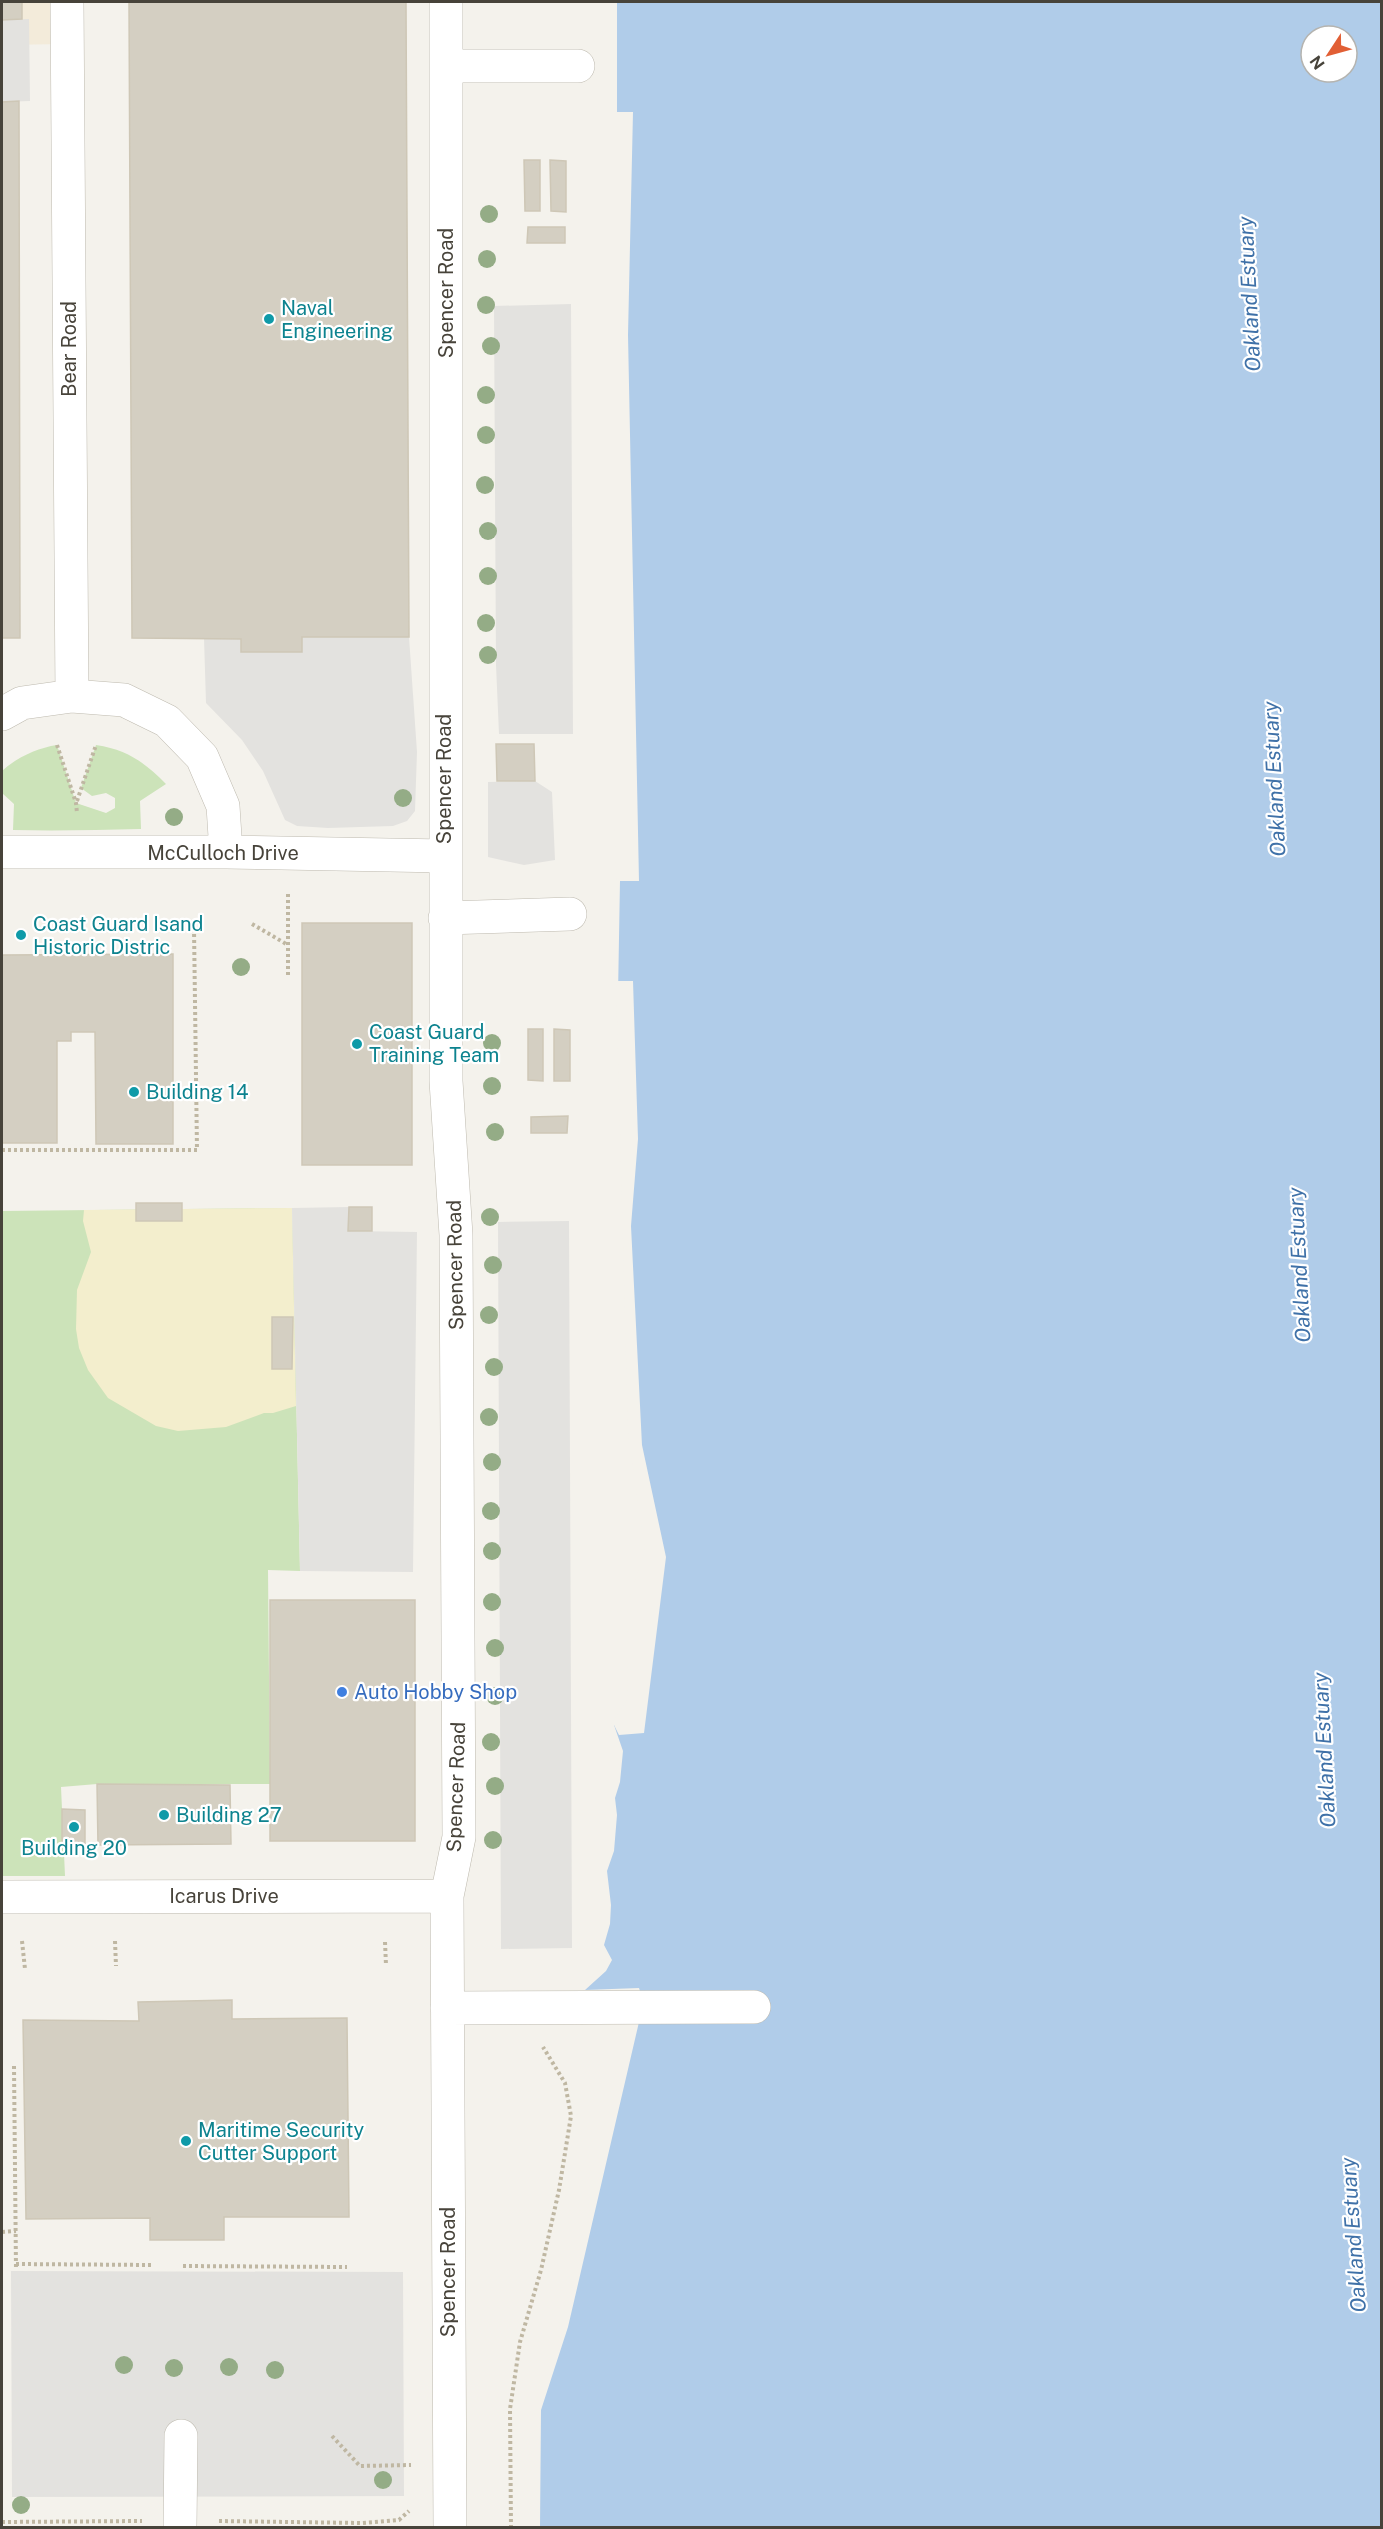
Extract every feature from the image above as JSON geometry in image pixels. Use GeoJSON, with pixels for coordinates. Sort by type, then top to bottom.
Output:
{"type":"FeatureCollection","features":[{"type":"Feature","properties":{"kind":"lane","name":"Bear Road"},"geometry":{"type":"LineString","coordinates":[[67,2],[72,696]]}},
{"type":"Feature","properties":{"kind":"lane","name":"Spencer Road"},"geometry":{"type":"LineString","coordinates":[[446,2],[444,856],[446,1081],[456,1235],[459,1837],[447,1896],[450,2528]]}},
{"type":"Feature","properties":{"kind":"lane"},"geometry":{"type":"LineString","coordinates":[[447,66],[578,66]]}},
{"type":"Feature","properties":{"kind":"lane"},"geometry":{"type":"LineString","coordinates":[[2,714],[22,703],[72,696],[124,700],[167,721],[202,757],[224,806],[226,852]]}},
{"type":"Feature","properties":{"kind":"lane","name":"McCulloch Drive"},"geometry":{"type":"LineString","coordinates":[[2,852],[226,852],[444,856]]}},
{"type":"Feature","properties":{"kind":"lane"},"geometry":{"type":"LineString","coordinates":[[445,918],[570,914]]}},
{"type":"Feature","properties":{"kind":"lane","name":"Icarus Drive"},"geometry":{"type":"LineString","coordinates":[[2,1897],[447,1896]]}},
{"type":"Feature","properties":{"kind":"lane"},"geometry":{"type":"LineString","coordinates":[[447,2008],[754,2007]]}},
{"type":"Feature","properties":{"kind":"lane"},"geometry":{"type":"LineString","coordinates":[[180,2524],[182,2436]]}},
{"type":"Feature","properties":{"kind":"path"},"geometry":{"type":"LineString","coordinates":[[57,745],[76,803],[96,745]]}},
{"type":"Feature","properties":{"kind":"path"},"geometry":{"type":"LineString","coordinates":[[288,894],[288,976]]}},
{"type":"Feature","properties":{"kind":"path"},"geometry":{"type":"LineString","coordinates":[[252,924],[288,945]]}},
{"type":"Feature","properties":{"kind":"path"},"geometry":{"type":"LineString","coordinates":[[2,1150],[197,1150],[194,928]]}},
{"type":"Feature","properties":{"kind":"path"},"geometry":{"type":"LineString","coordinates":[[22,1941],[25,1969]]}},
{"type":"Feature","properties":{"kind":"path"},"geometry":{"type":"LineString","coordinates":[[115,1941],[116,1966]]}},
{"type":"Feature","properties":{"kind":"path"},"geometry":{"type":"LineString","coordinates":[[385,1942],[386,1965]]}},
{"type":"Feature","properties":{"kind":"path"},"geometry":{"type":"LineString","coordinates":[[511,2528],[510,2409],[520,2342],[541,2270],[571,2116],[565,2083],[519,2008]]}},
{"type":"Feature","properties":{"kind":"path"},"geometry":{"type":"LineString","coordinates":[[14,2066],[16,2267],[151,2265]]}},
{"type":"Feature","properties":{"kind":"path"},"geometry":{"type":"LineString","coordinates":[[2,2232],[16,2231]]}},
{"type":"Feature","properties":{"kind":"path"},"geometry":{"type":"LineString","coordinates":[[183,2266],[347,2267]]}},
{"type":"Feature","properties":{"kind":"path"},"geometry":{"type":"LineString","coordinates":[[332,2436],[360,2466],[413,2465],[413,2476]]}},
{"type":"Feature","properties":{"kind":"path"},"geometry":{"type":"LineString","coordinates":[[2,2522],[362,2523],[399,2520],[413,2508]]}},
{"type":"Feature","properties":{"kind":"shaded area"},"geometry":{"type":"Polygon","coordinates":[[[2,2],[67,2],[67,44],[2,45],[2,2]]]}},
{"type":"Feature","properties":{"kind":"shaded area"},"geometry":{"type":"Polygon","coordinates":[[[29,19],[30,101],[2,102],[2,20],[29,19]]]}},
{"type":"Feature","properties":{"kind":"shaded area"},"geometry":{"type":"Polygon","coordinates":[[[571,304],[573,734],[499,734],[496,665],[494,306],[571,304]]]}},
{"type":"Feature","properties":{"kind":"shaded area"},"geometry":{"type":"Polygon","coordinates":[[[302,637],[409,637],[417,752],[415,811],[407,821],[393,826],[328,828],[297,826],[285,820],[263,771],[242,740],[206,703],[204,638],[241,639],[241,652],[302,652],[302,637]]]}},
{"type":"Feature","properties":{"kind":"shaded area"},"geometry":{"type":"Polygon","coordinates":[[[535,781],[552,792],[555,860],[524,865],[488,857],[488,782],[535,781]]]}},
{"type":"Feature","properties":{"kind":"shaded area"},"geometry":{"type":"Polygon","coordinates":[[[349,1207],[349,1231],[417,1232],[413,1572],[300,1571],[292,1208],[349,1207]]]}},
{"type":"Feature","properties":{"kind":"shaded area"},"geometry":{"type":"Polygon","coordinates":[[[569,1221],[572,1948],[501,1949],[498,1222],[569,1221]]]}},
{"type":"Feature","properties":{"kind":"shaded area"},"geometry":{"type":"Polygon","coordinates":[[[11,2271],[403,2272],[404,2496],[12,2497],[11,2271]]]}},
{"type":"Feature","properties":{"kind":"green space"},"geometry":{"type":"Polygon","coordinates":[[[57,745],[76,803],[106,813],[115,808],[115,798],[106,793],[92,796],[81,788],[96,745],[117,750],[135,758],[166,784],[140,801],[141,829],[13,830],[14,804],[2,793],[2,771],[27,754],[57,745]]]}},
{"type":"Feature","properties":{"kind":"green space"},"geometry":{"type":"Polygon","coordinates":[[[292,1208],[300,1571],[268,1570],[270,1784],[97,1784],[61,1787],[65,1876],[2,1876],[2,1211],[292,1208]]]}},
{"type":"Feature","properties":{"kind":"sand"},"geometry":{"type":"Polygon","coordinates":[[[292,1208],[296,1406],[273,1413],[264,1413],[226,1427],[178,1431],[156,1426],[108,1398],[88,1370],[79,1348],[76,1329],[77,1290],[91,1252],[83,1221],[84,1210],[292,1208]]]}},
{"type":"Feature","properties":{"kind":"water","name":"Oakland Estuary"},"geometry":{"type":"Polygon","coordinates":[[[617,2],[1381,2],[1381,2527],[540,2528],[541,2410],[568,2327],[639,2022],[641,1994],[639,1988],[585,1990],[606,1971],[612,1960],[604,1945],[610,1924],[611,1905],[607,1871],[614,1851],[617,1815],[615,1798],[620,1782],[623,1751],[614,1725],[630,1701],[648,1550],[631,1433],[618,995],[620,881],[617,828],[617,2]]]}},
{"type":"Feature","properties":{"kind":"pier"},"geometry":{"type":"Polygon","coordinates":[[[614,112],[633,112],[628,335],[639,881],[617,881],[614,828],[614,112]]]}},
{"type":"Feature","properties":{"kind":"pier"},"geometry":{"type":"Polygon","coordinates":[[[616,981],[633,981],[638,1139],[631,1226],[642,1445],[666,1557],[644,1733],[619,1735],[614,1725],[611,1724],[627,1700],[628,1602],[645,1550],[628,1433],[616,981]]]}},
{"type":"Feature","properties":{"kind":"building"},"geometry":{"type":"Polygon","coordinates":[[[2,2],[22,2],[22,19],[2,20],[2,2]]]}},
{"type":"Feature","properties":{"kind":"building","name":"Naval Engineering"},"geometry":{"type":"Polygon","coordinates":[[[129,2],[406,2],[409,637],[302,637],[302,652],[241,652],[241,639],[132,638],[129,2]]]}},
{"type":"Feature","properties":{"kind":"building"},"geometry":{"type":"Polygon","coordinates":[[[19,101],[20,638],[2,638],[2,102],[19,101]]]}},
{"type":"Feature","properties":{"kind":"building"},"geometry":{"type":"Polygon","coordinates":[[[524,160],[540,160],[540,211],[525,211],[524,160]]]}},
{"type":"Feature","properties":{"kind":"building"},"geometry":{"type":"Polygon","coordinates":[[[550,160],[566,161],[566,212],[551,211],[550,160]]]}},
{"type":"Feature","properties":{"kind":"building"},"geometry":{"type":"Polygon","coordinates":[[[528,227],[565,227],[565,243],[527,243],[528,227]]]}},
{"type":"Feature","properties":{"kind":"building"},"geometry":{"type":"Polygon","coordinates":[[[496,744],[534,744],[535,781],[497,781],[496,744]]]}},
{"type":"Feature","properties":{"kind":"building","name":"Coast Guard Training Team"},"geometry":{"type":"Polygon","coordinates":[[[302,923],[412,923],[412,1165],[302,1165],[302,923]]]}},
{"type":"Feature","properties":{"kind":"building","name":"Building 14"},"geometry":{"type":"Polygon","coordinates":[[[173,954],[173,1144],[96,1144],[95,1032],[71,1032],[71,1041],[57,1041],[57,1143],[2,1143],[2,955],[173,954]]]}},
{"type":"Feature","properties":{"kind":"building"},"geometry":{"type":"Polygon","coordinates":[[[528,1029],[543,1029],[543,1081],[528,1080],[528,1029]]]}},
{"type":"Feature","properties":{"kind":"building"},"geometry":{"type":"Polygon","coordinates":[[[554,1029],[570,1030],[570,1081],[554,1081],[554,1029]]]}},
{"type":"Feature","properties":{"kind":"building"},"geometry":{"type":"Polygon","coordinates":[[[568,1116],[567,1133],[531,1133],[531,1117],[568,1116]]]}},
{"type":"Feature","properties":{"kind":"building"},"geometry":{"type":"Polygon","coordinates":[[[136,1203],[182,1203],[182,1221],[136,1221],[136,1203]]]}},
{"type":"Feature","properties":{"kind":"building"},"geometry":{"type":"Polygon","coordinates":[[[349,1207],[372,1207],[372,1231],[348,1231],[349,1207]]]}},
{"type":"Feature","properties":{"kind":"building"},"geometry":{"type":"Polygon","coordinates":[[[272,1317],[293,1317],[292,1369],[272,1369],[272,1317]]]}},
{"type":"Feature","properties":{"kind":"building","name":"Auto Hobby Shop"},"geometry":{"type":"Polygon","coordinates":[[[270,1600],[415,1600],[415,1841],[270,1841],[270,1600]]]}},
{"type":"Feature","properties":{"kind":"building","name":"Building 27"},"geometry":{"type":"Polygon","coordinates":[[[97,1784],[230,1785],[231,1844],[98,1845],[97,1784]]]}},
{"type":"Feature","properties":{"kind":"building","name":"Building 20"},"geometry":{"type":"Polygon","coordinates":[[[62,1809],[85,1810],[85,1844],[62,1844],[62,1809]]]}},
{"type":"Feature","properties":{"kind":"building","name":"Maritime Security Cutter Support"},"geometry":{"type":"Polygon","coordinates":[[[232,2000],[232,2019],[347,2018],[349,2217],[224,2217],[224,2240],[150,2240],[150,2218],[26,2219],[23,2020],[139,2021],[138,2002],[232,2000]]]}},
{"type":"Feature","properties":{"kind":"place","name":"Naval Engineering"},"geometry":{"type":"Point","coordinates":[269,319]}},
{"type":"Feature","properties":{"kind":"place","name":"Coast Guard Isand Historic Distric"},"geometry":{"type":"Point","coordinates":[21,935]}},
{"type":"Feature","properties":{"kind":"place","name":"Coast Guard Training Team"},"geometry":{"type":"Point","coordinates":[357,1044]}},
{"type":"Feature","properties":{"kind":"place","name":"Building 14"},"geometry":{"type":"Point","coordinates":[134,1092]}},
{"type":"Feature","properties":{"kind":"place","name":"Auto Hobby Shop"},"geometry":{"type":"Point","coordinates":[342,1692]}},
{"type":"Feature","properties":{"kind":"place","name":"Building 27"},"geometry":{"type":"Point","coordinates":[164,1815]}},
{"type":"Feature","properties":{"kind":"place","name":"Building 20"},"geometry":{"type":"Point","coordinates":[74,1827]}},
{"type":"Feature","properties":{"kind":"place","name":"Maritime Security Cutter Support"},"geometry":{"type":"Point","coordinates":[186,2141]}}]}
